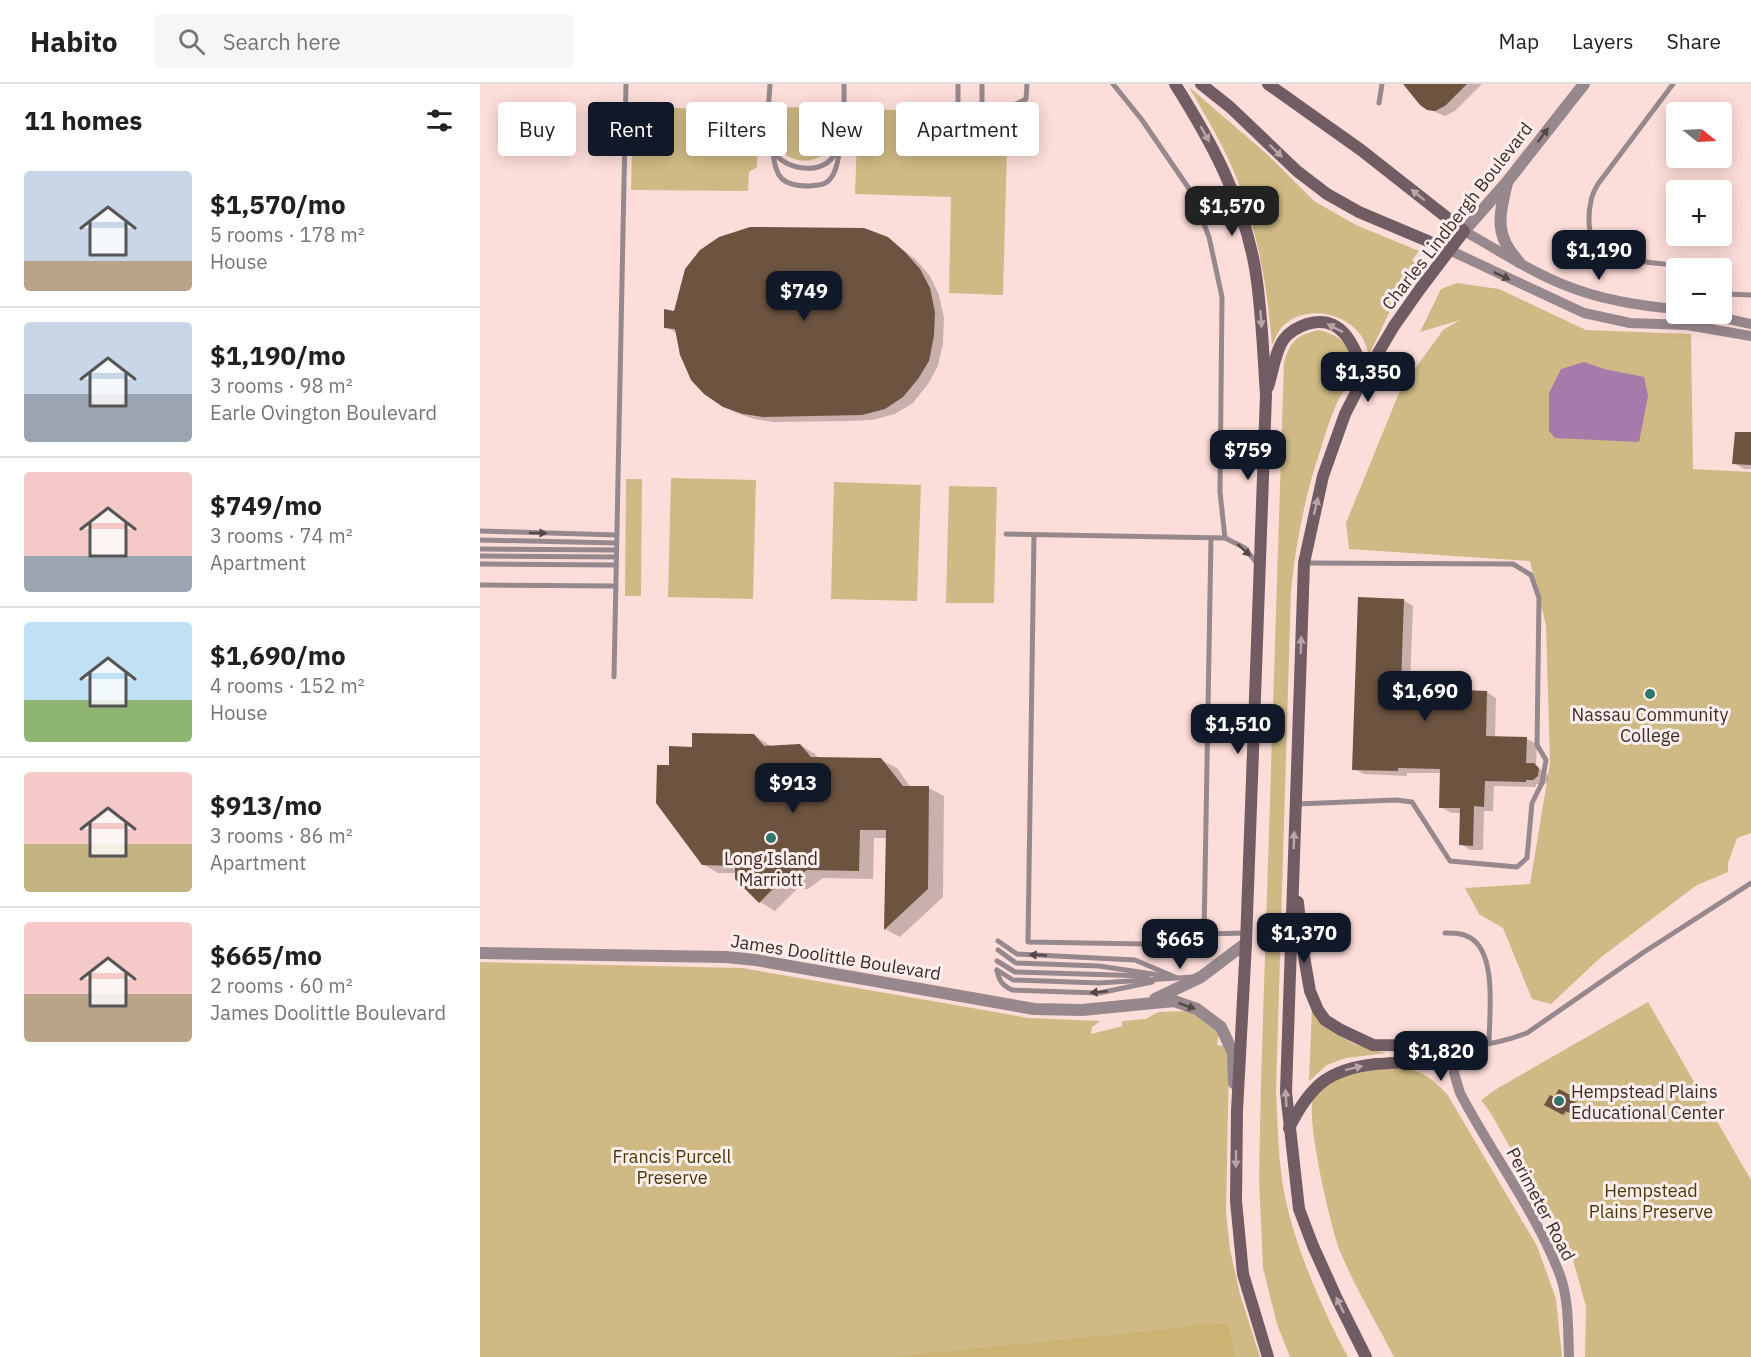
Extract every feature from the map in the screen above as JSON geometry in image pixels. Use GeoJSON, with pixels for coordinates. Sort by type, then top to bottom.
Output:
{"type":"FeatureCollection","features":[{"type":"Feature","properties":{"kind":"main road"},"geometry":{"type":"LineString","coordinates":[[1175,84],[1217,155],[1238,206],[1249,244],[1261,312],[1266,395],[1246,938],[1237,1111],[1236,1201],[1243,1275],[1268,1357]]}},
{"type":"Feature","properties":{"kind":"main road"},"geometry":{"type":"LineString","coordinates":[[1201,84],[1230,106],[1297,171],[1327,194],[1359,212],[1449,250]]}},
{"type":"Feature","properties":{"kind":"main road"},"geometry":{"type":"LineString","coordinates":[[1268,84],[1361,150],[1464,231]]}},
{"type":"Feature","properties":{"kind":"main road","name":"Charles Lindbergh Boulevard"},"geometry":{"type":"LineString","coordinates":[[1366,1357],[1327,1278],[1299,1209],[1286,1092],[1304,563],[1323,476],[1346,414],[1365,375],[1394,326],[1464,231]]}},
{"type":"Feature","properties":{"kind":"main road"},"geometry":{"type":"LineString","coordinates":[[1266,395],[1284,338],[1297,327],[1312,323],[1323,322],[1345,333],[1353,344],[1365,375]]}},
{"type":"Feature","properties":{"kind":"main road"},"geometry":{"type":"LineString","coordinates":[[1293,871],[1310,991],[1325,1020],[1373,1045],[1456,1046]]}},
{"type":"Feature","properties":{"kind":"main road"},"geometry":{"type":"LineString","coordinates":[[1289,1130],[1305,1099],[1326,1078],[1340,1071],[1366,1065],[1417,1060],[1456,1046]]}},
{"type":"Feature","properties":{"kind":"street","name":"Charles Lindbergh Boulevard"},"geometry":{"type":"LineString","coordinates":[[1464,231],[1507,182],[1584,84]]}},
{"type":"Feature","properties":{"kind":"street"},"geometry":{"type":"LineString","coordinates":[[1507,182],[1500,211],[1500,226],[1503,241],[1519,262]]}},
{"type":"Feature","properties":{"kind":"street"},"geometry":{"type":"LineString","coordinates":[[1464,231],[1568,286],[1634,305],[1666,308]]}},
{"type":"Feature","properties":{"kind":"street"},"geometry":{"type":"LineString","coordinates":[[1449,250],[1584,313],[1630,323],[1687,325],[1751,336]]}},
{"type":"Feature","properties":{"kind":"street"},"geometry":{"type":"LineString","coordinates":[[1732,319],[1751,324]]}},
{"type":"Feature","properties":{"kind":"street","name":"James Doolittle Boulevard"},"geometry":{"type":"LineString","coordinates":[[1148,1002],[1201,977],[1246,938]]}},
{"type":"Feature","properties":{"kind":"street","name":"James Doolittle Boulevard"},"geometry":{"type":"LineString","coordinates":[[480,953],[726,957],[768,962],[1034,1009],[1082,1010],[1174,1001],[1197,1009],[1221,1027],[1233,1053],[1237,1111]]}},
{"type":"Feature","properties":{"kind":"street","name":"Perimeter Road"},"geometry":{"type":"LineString","coordinates":[[1456,1046],[1468,1109],[1547,1243],[1560,1276],[1567,1307],[1569,1357]]}},
{"type":"Feature","properties":{"kind":"lane"},"geometry":{"type":"LineString","coordinates":[[614,677],[626,84]]}},
{"type":"Feature","properties":{"kind":"lane"},"geometry":{"type":"LineString","coordinates":[[770,84],[770,102]]}},
{"type":"Feature","properties":{"kind":"lane"},"geometry":{"type":"LineString","coordinates":[[843,102],[844,84]]}},
{"type":"Feature","properties":{"kind":"lane"},"geometry":{"type":"LineString","coordinates":[[958,84],[958,102]]}},
{"type":"Feature","properties":{"kind":"lane"},"geometry":{"type":"LineString","coordinates":[[982,84],[982,102]]}},
{"type":"Feature","properties":{"kind":"lane"},"geometry":{"type":"LineString","coordinates":[[1020,102],[1026,99],[1027,84]]}},
{"type":"Feature","properties":{"kind":"lane"},"geometry":{"type":"LineString","coordinates":[[1113,84],[1142,120],[1192,193],[1209,237],[1222,304],[1220,492],[1225,538]]}},
{"type":"Feature","properties":{"kind":"lane"},"geometry":{"type":"LineString","coordinates":[[1380,103],[1382,84]]}},
{"type":"Feature","properties":{"kind":"lane"},"geometry":{"type":"LineString","coordinates":[[1666,264],[1601,251],[1593,243],[1589,220],[1591,200],[1598,184],[1673,84]]}},
{"type":"Feature","properties":{"kind":"lane"},"geometry":{"type":"LineString","coordinates":[[774,156],[776,171],[782,180],[796,185],[822,185],[831,178],[838,156]]}},
{"type":"Feature","properties":{"kind":"lane"},"geometry":{"type":"LineString","coordinates":[[778,156],[793,167],[802,168],[827,163],[834,156]]}},
{"type":"Feature","properties":{"kind":"lane"},"geometry":{"type":"LineString","coordinates":[[1732,294],[1751,295]]}},
{"type":"Feature","properties":{"kind":"lane"},"geometry":{"type":"LineString","coordinates":[[1711,324],[1712,329]]}},
{"type":"Feature","properties":{"kind":"lane"},"geometry":{"type":"LineString","coordinates":[[480,531],[617,534]]}},
{"type":"Feature","properties":{"kind":"lane"},"geometry":{"type":"LineString","coordinates":[[1006,534],[1225,538],[1245,549],[1260,567]]}},
{"type":"Feature","properties":{"kind":"lane"},"geometry":{"type":"LineString","coordinates":[[1034,535],[1028,942],[1204,945],[1211,538]]}},
{"type":"Feature","properties":{"kind":"lane"},"geometry":{"type":"LineString","coordinates":[[480,540],[616,543]]}},
{"type":"Feature","properties":{"kind":"lane"},"geometry":{"type":"LineString","coordinates":[[480,549],[616,553]]}},
{"type":"Feature","properties":{"kind":"lane"},"geometry":{"type":"LineString","coordinates":[[480,556],[616,553]]}},
{"type":"Feature","properties":{"kind":"lane"},"geometry":{"type":"LineString","coordinates":[[1295,804],[1396,800],[1412,802],[1450,861],[1516,867],[1527,858],[1532,803],[1542,783],[1546,760],[1537,745],[1539,598],[1531,575],[1514,564],[1304,563]]}},
{"type":"Feature","properties":{"kind":"lane"},"geometry":{"type":"LineString","coordinates":[[480,564],[616,565]]}},
{"type":"Feature","properties":{"kind":"lane"},"geometry":{"type":"LineString","coordinates":[[480,585],[616,586]]}},
{"type":"Feature","properties":{"kind":"lane"},"geometry":{"type":"LineString","coordinates":[[1456,1046],[1471,1047],[1507,1041],[1527,1032],[1644,952],[1750,884]]}},
{"type":"Feature","properties":{"kind":"lane"},"geometry":{"type":"LineString","coordinates":[[1445,933],[1459,933],[1468,936],[1483,952],[1489,973],[1489,1044]]}},
{"type":"Feature","properties":{"kind":"lane"},"geometry":{"type":"LineString","coordinates":[[1204,934],[1246,938]]}},
{"type":"Feature","properties":{"kind":"lane"},"geometry":{"type":"LineString","coordinates":[[998,941],[1017,954],[1135,960],[1177,977]]}},
{"type":"Feature","properties":{"kind":"lane"},"geometry":{"type":"LineString","coordinates":[[998,950],[1016,963],[1099,966],[1177,977]]}},
{"type":"Feature","properties":{"kind":"lane"},"geometry":{"type":"LineString","coordinates":[[997,960],[1014,972],[1201,977]]}},
{"type":"Feature","properties":{"kind":"lane"},"geometry":{"type":"LineString","coordinates":[[998,970],[1013,980],[1099,983],[1177,977],[1099,993],[1012,990],[999,980],[998,970]]}},
{"type":"Feature","properties":{"kind":"green space"},"geometry":{"type":"Polygon","coordinates":[[[1189,87],[1268,155],[1314,201],[1356,225],[1419,251],[1412,260],[1420,267],[1391,309],[1369,355],[1361,336],[1352,326],[1332,315],[1321,313],[1310,313],[1289,321],[1281,328],[1272,345],[1263,272],[1245,202],[1227,156],[1189,87]]]}},
{"type":"Feature","properties":{"kind":"green space"},"geometry":{"type":"Polygon","coordinates":[[[787,107],[799,107],[799,156],[820,156],[804,161],[788,156],[787,107]]]}},
{"type":"Feature","properties":{"kind":"green space"},"geometry":{"type":"Polygon","coordinates":[[[674,108],[686,108],[686,156],[757,156],[757,167],[749,172],[748,191],[631,190],[632,156],[674,156],[674,108]]]}},
{"type":"Feature","properties":{"kind":"green space"},"geometry":{"type":"Polygon","coordinates":[[[884,110],[896,110],[896,156],[1007,156],[1003,295],[949,293],[951,197],[855,194],[856,156],[884,156],[884,110]]]}},
{"type":"Feature","properties":{"kind":"green space"},"geometry":{"type":"Polygon","coordinates":[[[1457,283],[1499,289],[1586,330],[1691,334],[1693,469],[1751,472],[1751,833],[1737,838],[1728,863],[1728,872],[1697,885],[1600,958],[1551,1004],[1532,999],[1503,928],[1479,914],[1465,888],[1530,884],[1550,763],[1546,625],[1530,561],[1349,549],[1346,523],[1401,388],[1443,330],[1460,320],[1420,332],[1441,289],[1457,283]]]}},
{"type":"Feature","properties":{"kind":"green space"},"geometry":{"type":"Polygon","coordinates":[[[1319,330],[1342,340],[1351,355],[1352,368],[1330,421],[1310,483],[1298,537],[1291,591],[1276,1091],[1281,1171],[1290,1217],[1311,1279],[1348,1357],[1290,1357],[1277,1324],[1263,1268],[1259,1178],[1261,1081],[1284,362],[1289,348],[1296,340],[1305,334],[1319,330]]]}},
{"type":"Feature","properties":{"kind":"green space"},"geometry":{"type":"Polygon","coordinates":[[[671,478],[756,480],[753,599],[668,597],[671,478]]]}},
{"type":"Feature","properties":{"kind":"green space"},"geometry":{"type":"Polygon","coordinates":[[[626,479],[642,479],[641,596],[625,596],[626,479]]]}},
{"type":"Feature","properties":{"kind":"green space"},"geometry":{"type":"Polygon","coordinates":[[[834,482],[921,485],[917,601],[831,599],[834,482]]]}},
{"type":"Feature","properties":{"kind":"green space"},"geometry":{"type":"Polygon","coordinates":[[[949,486],[997,487],[994,603],[946,603],[949,486]]]}},
{"type":"Feature","properties":{"kind":"green space","name":"Francis Purcell Preserve"},"geometry":{"type":"Polygon","coordinates":[[[480,962],[742,968],[1029,1018],[1100,1021],[1092,1027],[1091,1034],[1123,1026],[1121,1024],[1123,1021],[1146,1019],[1158,1012],[1188,1011],[1206,1021],[1219,1033],[1217,1045],[1225,1044],[1229,1057],[1226,1212],[1230,1250],[1240,1294],[1260,1357],[480,1357],[480,962]]]}},
{"type":"Feature","properties":{"kind":"green space","name":"Hempstead Plains Preserve"},"geometry":{"type":"Polygon","coordinates":[[[1648,1002],[1751,1180],[1751,1357],[1585,1357],[1586,1307],[1572,1256],[1481,1100],[1648,1002]]]}},
{"type":"Feature","properties":{"kind":"green space"},"geometry":{"type":"Polygon","coordinates":[[[1312,1007],[1328,1026],[1344,1039],[1387,1053],[1346,1058],[1327,1065],[1309,1081],[1312,1007]]]}},
{"type":"Feature","properties":{"kind":"green space"},"geometry":{"type":"Polygon","coordinates":[[[1398,1068],[1426,1075],[1447,1094],[1537,1246],[1556,1299],[1562,1357],[1394,1357],[1340,1251],[1315,1147],[1312,1107],[1314,1096],[1330,1080],[1352,1073],[1398,1068]]]}},
{"type":"Feature","properties":{"kind":"shaded area"},"geometry":{"type":"Polygon","coordinates":[[[1584,362],[1604,369],[1644,377],[1648,396],[1639,442],[1555,438],[1549,431],[1549,393],[1561,369],[1584,362]]]}},
{"type":"Feature","properties":{"kind":"shaded area"},"geometry":{"type":"Polygon","coordinates":[[[1202,1323],[1228,1324],[1235,1357],[891,1357],[1171,1329],[1202,1323]]]}},
{"type":"Feature","properties":{"kind":"building"},"geometry":{"type":"Polygon","coordinates":[[[1403,84],[1467,84],[1445,106],[1435,111],[1427,110],[1420,105],[1403,84]]]}},
{"type":"Feature","properties":{"kind":"building"},"geometry":{"type":"Polygon","coordinates":[[[750,227],[864,228],[888,237],[905,252],[920,269],[930,288],[935,312],[934,336],[929,361],[903,397],[885,409],[862,415],[763,417],[743,414],[723,407],[704,394],[691,380],[680,355],[675,329],[664,328],[664,309],[674,311],[685,269],[700,250],[719,237],[750,227]]]}},
{"type":"Feature","properties":{"kind":"building"},"geometry":{"type":"Polygon","coordinates":[[[1735,432],[1751,432],[1751,465],[1732,464],[1735,432]]]}},
{"type":"Feature","properties":{"kind":"building"},"geometry":{"type":"Polygon","coordinates":[[[1358,597],[1404,599],[1401,684],[1439,685],[1439,689],[1487,691],[1486,736],[1527,737],[1526,763],[1534,763],[1539,768],[1538,776],[1526,782],[1485,781],[1484,807],[1474,806],[1473,846],[1459,845],[1460,808],[1439,808],[1440,769],[1352,770],[1358,597]]]}},
{"type":"Feature","properties":{"kind":"building","name":"Long Island Marriott"},"geometry":{"type":"Polygon","coordinates":[[[692,733],[754,734],[764,746],[800,744],[811,757],[881,758],[903,786],[929,786],[928,889],[884,930],[886,830],[860,830],[859,871],[807,870],[792,881],[781,881],[759,903],[735,879],[735,866],[702,865],[656,803],[657,765],[669,765],[669,746],[692,747],[692,733]]]}},
{"type":"Feature","properties":{"kind":"building","name":"Hempstead Plains Educational Center"},"geometry":{"type":"Polygon","coordinates":[[[1559,1089],[1576,1098],[1570,1113],[1565,1111],[1563,1115],[1544,1105],[1550,1095],[1554,1097],[1559,1089]]]}},
{"type":"Feature","properties":{"kind":"place","name":"Nassau Community College"},"geometry":{"type":"Point","coordinates":[1650,694]}},
{"type":"Feature","properties":{"kind":"place","name":"Long Island Marriott"},"geometry":{"type":"Point","coordinates":[771,838]}},
{"type":"Feature","properties":{"kind":"place","name":"Hempstead Plains Educational Center"},"geometry":{"type":"Point","coordinates":[1559,1101]}}]}
